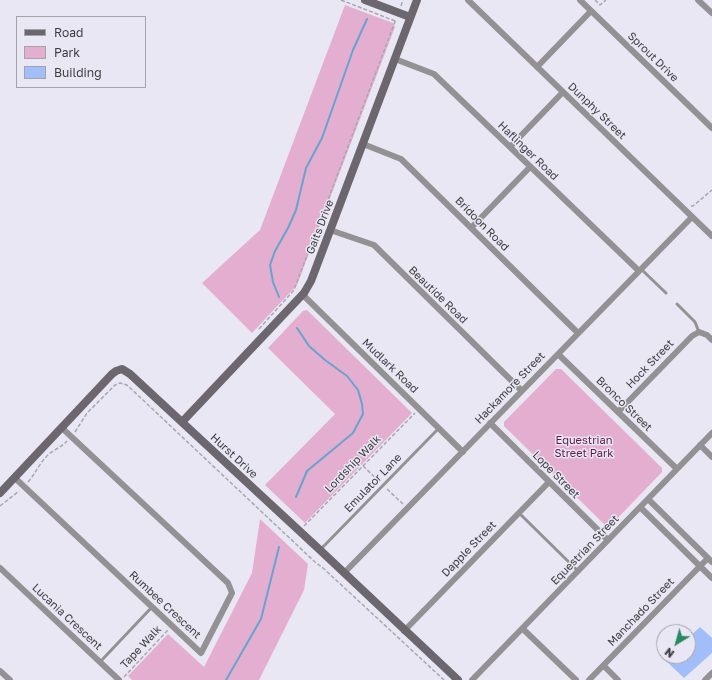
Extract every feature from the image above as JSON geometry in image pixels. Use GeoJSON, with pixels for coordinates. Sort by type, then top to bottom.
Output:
{"type":"FeatureCollection","features":[{"type":"Feature","properties":{"kind":"street"},"geometry":{"type":"LineString","coordinates":[[365,0],[410,17]]}},
{"type":"Feature","properties":{"kind":"street","name":"Dunphy Street"},"geometry":{"type":"LineString","coordinates":[[468,0],[712,236]]}},
{"type":"Feature","properties":{"kind":"street","name":"Sprout Drive"},"geometry":{"type":"LineString","coordinates":[[580,0],[712,128]]}},
{"type":"Feature","properties":{"kind":"street"},"geometry":{"type":"LineString","coordinates":[[698,0],[712,13]]}},
{"type":"Feature","properties":{"kind":"street","name":"Gaits Drive"},"geometry":{"type":"LineString","coordinates":[[182,422],[302,294],[311,281],[417,1]]}},
{"type":"Feature","properties":{"kind":"street"},"geometry":{"type":"LineString","coordinates":[[537,67],[591,11]]}},
{"type":"Feature","properties":{"kind":"street","name":"Haflinger Road"},"geometry":{"type":"LineString","coordinates":[[395,59],[434,74],[530,167],[640,270]]}},
{"type":"Feature","properties":{"kind":"street"},"geometry":{"type":"LineString","coordinates":[[510,147],[563,92]]}},
{"type":"Feature","properties":{"kind":"street","name":"Bridoon Road"},"geometry":{"type":"LineString","coordinates":[[362,144],[402,159],[578,333]]}},
{"type":"Feature","properties":{"kind":"street"},"geometry":{"type":"LineString","coordinates":[[472,227],[530,167]]}},
{"type":"Feature","properties":{"kind":"street","name":"Hackamore Street"},"geometry":{"type":"LineString","coordinates":[[344,574],[692,217]]}},
{"type":"Feature","properties":{"kind":"street","name":"Beautide Road"},"geometry":{"type":"LineString","coordinates":[[330,230],[374,245],[522,391]]}},
{"type":"Feature","properties":{"kind":"street","name":"Mudlark Road"},"geometry":{"type":"LineString","coordinates":[[302,294],[463,452]]}},
{"type":"Feature","properties":{"kind":"street"},"geometry":{"type":"LineString","coordinates":[[698,332],[707,335],[712,340]]}},
{"type":"Feature","properties":{"kind":"street","name":"Hock Street"},"geometry":{"type":"LineString","coordinates":[[618,412],[692,336],[698,332]]}},
{"type":"Feature","properties":{"kind":"street","name":"Bronco Street"},"geometry":{"type":"LineString","coordinates":[[558,354],[677,469]]}},
{"type":"Feature","properties":{"kind":"street","name":"Hurst Drive"},"geometry":{"type":"LineString","coordinates":[[0,494],[112,374],[116,370],[122,369],[130,374],[182,422],[458,680]]}},
{"type":"Feature","properties":{"kind":"street","name":"Lope Street"},"geometry":{"type":"LineString","coordinates":[[490,423],[608,540]]}},
{"type":"Feature","properties":{"kind":"street","name":"Rumbee Crescent"},"geometry":{"type":"LineString","coordinates":[[15,478],[201,653],[232,593],[228,583],[62,428]]}},
{"type":"Feature","properties":{"kind":"street","name":"Equestrian Street"},"geometry":{"type":"LineString","coordinates":[[472,680],[712,433]]}},
{"type":"Feature","properties":{"kind":"street"},"geometry":{"type":"LineString","coordinates":[[700,445],[712,457]]}},
{"type":"Feature","properties":{"kind":"street","name":"Dapple Street"},"geometry":{"type":"LineString","coordinates":[[404,631],[549,482]]}},
{"type":"Feature","properties":{"kind":"street"},"geometry":{"type":"LineString","coordinates":[[648,499],[710,560]]}},
{"type":"Feature","properties":{"kind":"street"},"geometry":{"type":"LineString","coordinates":[[640,507],[712,578]]}},
{"type":"Feature","properties":{"kind":"street","name":"Manchado Street"},"geometry":{"type":"LineString","coordinates":[[589,680],[700,566],[710,560]]}},
{"type":"Feature","properties":{"kind":"street","name":"Lucania Crescent"},"geometry":{"type":"LineString","coordinates":[[0,568],[121,680]]}},
{"type":"Feature","properties":{"kind":"street"},"geometry":{"type":"LineString","coordinates":[[523,629],[576,680]]}},
{"type":"Feature","properties":{"kind":"street"},"geometry":{"type":"LineString","coordinates":[[604,666],[618,680]]}},
{"type":"Feature","properties":{"kind":"street"},"geometry":{"type":"LineString","coordinates":[[0,671],[10,680]]}},
{"type":"Feature","properties":{"kind":"street"},"geometry":{"type":"LineString","coordinates":[[705,680],[712,673]]}},
{"type":"Feature","properties":{"kind":"lane","name":"Haflinger Road"},"geometry":{"type":"LineString","coordinates":[[640,270],[666,293]]}},
{"type":"Feature","properties":{"kind":"lane"},"geometry":{"type":"LineString","coordinates":[[677,304],[695,322],[698,332]]}},
{"type":"Feature","properties":{"kind":"lane","name":"Emulator Lane"},"geometry":{"type":"LineString","coordinates":[[320,550],[439,428]]}},
{"type":"Feature","properties":{"kind":"lane"},"geometry":{"type":"LineString","coordinates":[[519,513],[578,571]]}},
{"type":"Feature","properties":{"kind":"lane"},"geometry":{"type":"LineString","coordinates":[[100,662],[152,607]]}},
{"type":"Feature","properties":{"kind":"path"},"geometry":{"type":"LineString","coordinates":[[341,0],[395,21]]}},
{"type":"Feature","properties":{"kind":"path"},"geometry":{"type":"LineString","coordinates":[[256,332],[294,290],[403,0]]}},
{"type":"Feature","properties":{"kind":"path"},"geometry":{"type":"LineString","coordinates":[[595,0],[600,5],[606,0]]}},
{"type":"Feature","properties":{"kind":"path"},"geometry":{"type":"LineString","coordinates":[[685,211],[712,190]]}},
{"type":"Feature","properties":{"kind":"path"},"geometry":{"type":"LineString","coordinates":[[0,506],[13,497],[35,475],[41,463],[50,453],[62,446],[71,437],[79,428],[87,413],[115,385],[120,383],[127,385],[444,680]]}},
{"type":"Feature","properties":{"kind":"path","name":"Lordship Walk"},"geometry":{"type":"LineString","coordinates":[[299,531],[419,409]]}},
{"type":"Feature","properties":{"kind":"path","name":"Tape Walk"},"geometry":{"type":"LineString","coordinates":[[121,680],[172,626]]}},
{"type":"Feature","properties":{"kind":"green space"},"geometry":{"type":"Polygon","coordinates":[[[345,5],[393,23],[395,27],[297,285],[252,333],[202,283],[260,230],[345,5]]]}},
{"type":"Feature","properties":{"kind":"green space"},"geometry":{"type":"Polygon","coordinates":[[[307,310],[412,413],[305,523],[265,485],[335,414],[268,348],[303,311],[307,310]]]}},
{"type":"Feature","properties":{"kind":"green space","name":"Equestrian Street Park"},"geometry":{"type":"Polygon","coordinates":[[[556,369],[561,369],[662,468],[662,472],[610,526],[606,526],[504,426],[504,422],[556,369]]]}},
{"type":"Feature","properties":{"kind":"green space"},"geometry":{"type":"Polygon","coordinates":[[[260,519],[308,564],[304,590],[259,680],[132,680],[128,676],[168,634],[204,667],[252,573],[260,519]]]}},
{"type":"Feature","properties":{"kind":"building"},"geometry":{"type":"Polygon","coordinates":[[[700,627],[712,638],[712,653],[684,678],[669,664],[696,664],[696,631],[700,627]]]}},
{"type":"Feature","properties":{"kind":"waterway"},"geometry":{"type":"LineString","coordinates":[[279,297],[273,282],[270,265],[275,251],[296,210],[306,168],[322,138],[353,50],[367,19]]}},
{"type":"Feature","properties":{"kind":"waterway"},"geometry":{"type":"LineString","coordinates":[[296,497],[307,471],[353,433],[363,414],[358,390],[347,376],[309,346],[297,328]]}},
{"type":"Feature","properties":{"kind":"waterway"},"geometry":{"type":"LineString","coordinates":[[226,680],[261,619],[279,547]]}}]}
